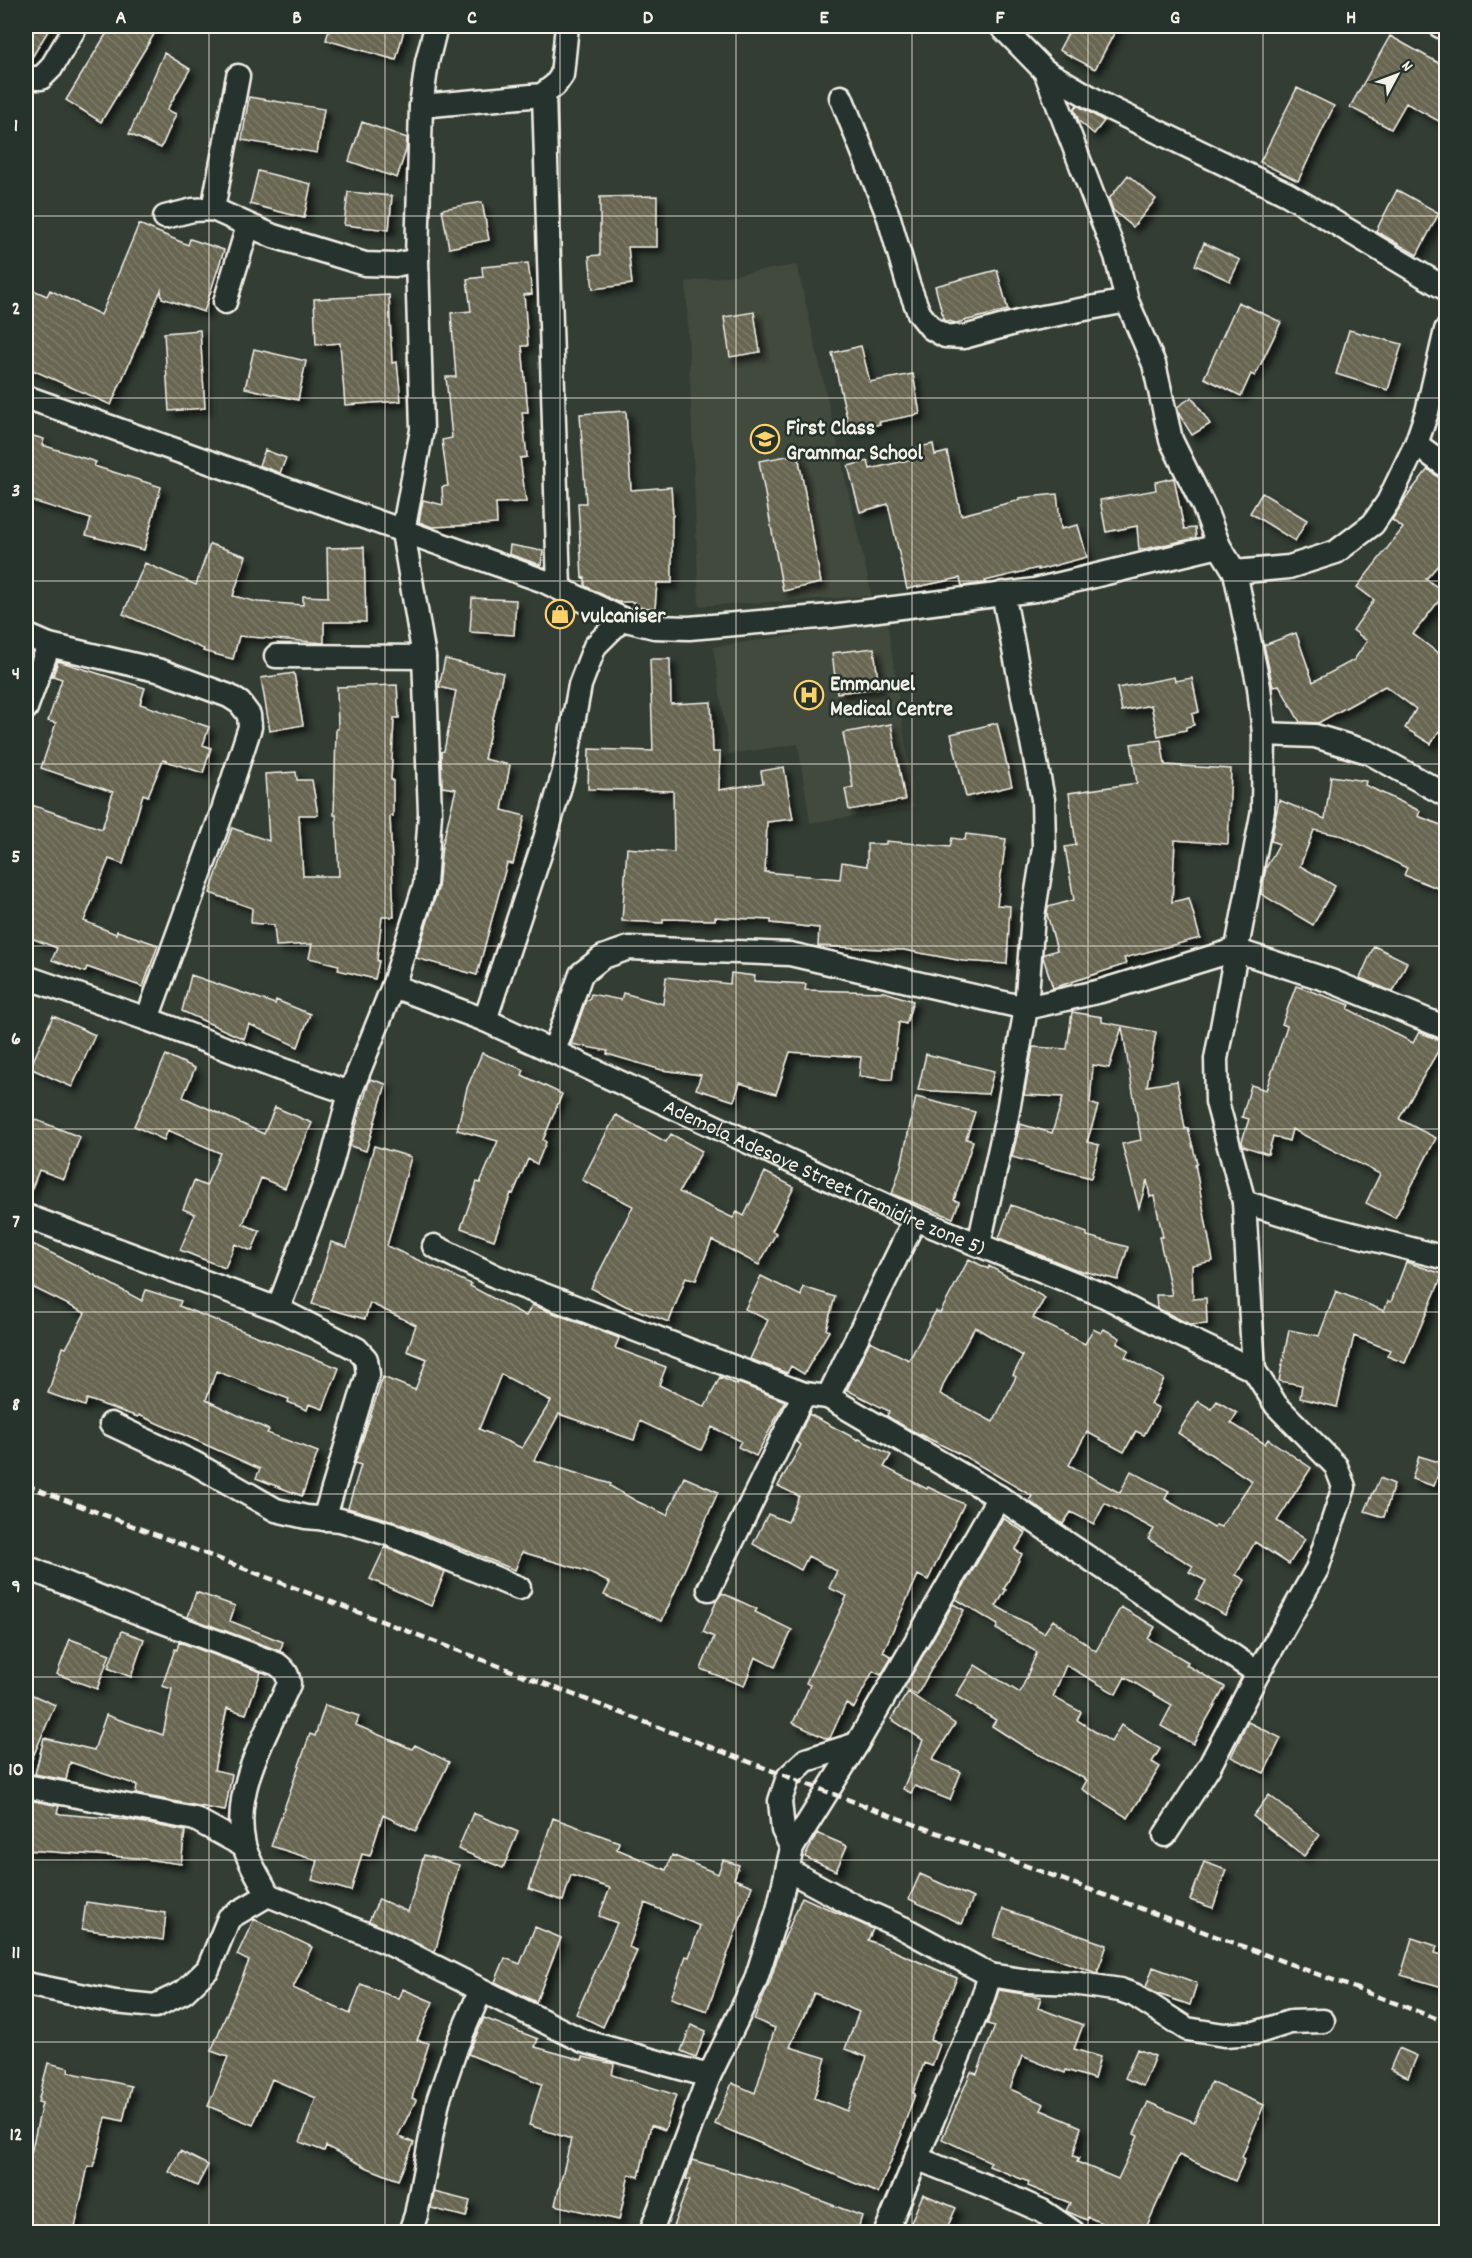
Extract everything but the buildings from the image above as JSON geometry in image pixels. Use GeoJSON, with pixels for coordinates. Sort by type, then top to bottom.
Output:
{"type":"FeatureCollection","features":[{"type":"Feature","properties":{"kind":"street"},"geometry":{"type":"LineString","coordinates":[[26,78],[41,78],[51,68],[76,26]]}},
{"type":"Feature","properties":{"kind":"street"},"geometry":{"type":"LineString","coordinates":[[278,1309],[330,1172],[350,1093],[393,986],[424,885],[430,813],[424,657],[403,532],[422,430],[417,260],[421,106],[427,62],[436,26]]}},
{"type":"Feature","properties":{"kind":"street"},"geometry":{"type":"LineString","coordinates":[[421,106],[544,94],[562,75],[567,26]]}},
{"type":"Feature","properties":{"kind":"street"},"geometry":{"type":"LineString","coordinates":[[1001,26],[1045,71],[1107,107],[1287,194],[1446,289]]}},
{"type":"Feature","properties":{"kind":"street"},"geometry":{"type":"LineString","coordinates":[[1440,26],[1446,29]]}},
{"type":"Feature","properties":{"kind":"street"},"geometry":{"type":"LineString","coordinates":[[1045,71],[1116,256],[1127,301],[1154,364],[1171,440],[1204,507],[1219,546],[1235,572],[1259,687],[1264,734],[1263,810],[1216,1059],[1217,1102],[1244,1202],[1254,1370],[1276,1405],[1336,1466],[1344,1487],[1317,1569],[1258,1673],[1209,1767],[1165,1835]]}},
{"type":"Feature","properties":{"kind":"street"},"geometry":{"type":"LineString","coordinates":[[213,209],[238,76]]}},
{"type":"Feature","properties":{"kind":"street"},"geometry":{"type":"LineString","coordinates":[[544,94],[559,588]]}},
{"type":"Feature","properties":{"kind":"street"},"geometry":{"type":"LineString","coordinates":[[841,97],[889,218],[919,313],[931,328],[945,336],[964,337],[1022,321],[1127,301]]}},
{"type":"Feature","properties":{"kind":"street"},"geometry":{"type":"LineString","coordinates":[[165,217],[193,210],[213,209],[273,236],[365,264],[395,265],[417,260]]}},
{"type":"Feature","properties":{"kind":"street"},"geometry":{"type":"LineString","coordinates":[[225,302],[248,226]]}},
{"type":"Feature","properties":{"kind":"street"},"geometry":{"type":"LineString","coordinates":[[1235,572],[1289,567],[1336,552],[1373,524],[1388,501],[1416,444],[1446,330]]}},
{"type":"Feature","properties":{"kind":"street"},"geometry":{"type":"LineString","coordinates":[[26,397],[544,581],[622,619],[654,627],[689,628],[831,616],[1035,590],[1219,546]]}},
{"type":"Feature","properties":{"kind":"street"},"geometry":{"type":"LineString","coordinates":[[1416,444],[1446,466]]}},
{"type":"Feature","properties":{"kind":"street"},"geometry":{"type":"LineString","coordinates":[[979,1244],[1007,1116],[1026,1008],[1033,916],[1044,848],[1043,799],[1004,593]]}},
{"type":"Feature","properties":{"kind":"street"},"geometry":{"type":"LineString","coordinates":[[485,1020],[558,794],[580,685],[595,645],[622,619]]}},
{"type":"Feature","properties":{"kind":"street"},"geometry":{"type":"LineString","coordinates":[[26,635],[49,645],[161,671],[229,696],[240,703],[249,715],[250,727],[223,810],[147,1019]]}},
{"type":"Feature","properties":{"kind":"street"},"geometry":{"type":"LineString","coordinates":[[26,708],[49,645]]}},
{"type":"Feature","properties":{"kind":"street"},"geometry":{"type":"LineString","coordinates":[[276,656],[424,657]]}},
{"type":"Feature","properties":{"kind":"street"},"geometry":{"type":"LineString","coordinates":[[1264,734],[1315,736],[1368,752],[1445,792]]}},
{"type":"Feature","properties":{"kind":"street"},"geometry":{"type":"LineString","coordinates":[[555,1051],[581,974],[603,957],[629,948],[790,954],[1026,1008],[1101,991],[1235,950],[1330,981],[1446,1028]]}},
{"type":"Feature","properties":{"kind":"street"},"geometry":{"type":"LineString","coordinates":[[26,977],[350,1093]]}},
{"type":"Feature","properties":{"kind":"street","name":"Ademola Adesoye Street (Temidire zone 5)"},"geometry":{"type":"LineString","coordinates":[[393,986],[485,1020],[915,1219],[1105,1296],[1254,1370]]}},
{"type":"Feature","properties":{"kind":"street"},"geometry":{"type":"LineString","coordinates":[[1244,1202],[1325,1227],[1446,1258]]}},
{"type":"Feature","properties":{"kind":"street"},"geometry":{"type":"LineString","coordinates":[[26,1216],[278,1309],[357,1349],[366,1359],[368,1374],[324,1519]]}},
{"type":"Feature","properties":{"kind":"street"},"geometry":{"type":"LineString","coordinates":[[828,1397],[915,1219]]}},
{"type":"Feature","properties":{"kind":"street"},"geometry":{"type":"LineString","coordinates":[[434,1246],[497,1277],[804,1394],[828,1397],[999,1497],[1258,1673]]}},
{"type":"Feature","properties":{"kind":"street"},"geometry":{"type":"LineString","coordinates":[[709,1589],[804,1394]]}},
{"type":"Feature","properties":{"kind":"street"},"geometry":{"type":"LineString","coordinates":[[111,1424],[194,1463],[276,1510],[340,1520],[389,1534],[519,1588]]}},
{"type":"Feature","properties":{"kind":"street"},"geometry":{"type":"LineString","coordinates":[[651,2232],[708,2076],[755,1982],[790,1859],[999,1497]]}},
{"type":"Feature","properties":{"kind":"street"},"geometry":{"type":"LineString","coordinates":[[26,1567],[139,1613],[277,1664],[284,1669],[288,1675],[288,1684],[252,1763],[242,1806],[244,1846],[268,1895],[386,1942],[583,2041],[708,2076]]}},
{"type":"Feature","properties":{"kind":"street"},"geometry":{"type":"LineString","coordinates":[[857,1743],[806,1760],[788,1777],[780,1801],[783,1830],[790,1859],[858,1908],[903,1928],[990,1975],[1120,1990],[1134,1995],[1187,2029],[1224,2035],[1255,2033],[1290,2022],[1323,2021]]}},
{"type":"Feature","properties":{"kind":"street"},"geometry":{"type":"LineString","coordinates":[[26,1786],[195,1819],[244,1846]]}},
{"type":"Feature","properties":{"kind":"street"},"geometry":{"type":"LineString","coordinates":[[26,1984],[115,2002],[155,2006],[184,1992],[208,1969],[229,1918],[268,1895]]}},
{"type":"Feature","properties":{"kind":"street"},"geometry":{"type":"LineString","coordinates":[[886,2232],[982,2000],[990,1975]]}},
{"type":"Feature","properties":{"kind":"street"},"geometry":{"type":"LineString","coordinates":[[410,2232],[416,2215],[438,2101],[457,2044],[481,1990]]}},
{"type":"Feature","properties":{"kind":"street"},"geometry":{"type":"LineString","coordinates":[[916,2158],[993,2188],[1042,2211],[1073,2232]]}},
{"type":"Feature","properties":{"kind":"shaded area","name":"First Class Grammar School"},"geometry":{"type":"Polygon","coordinates":[[[797,265],[872,596],[699,606],[686,282],[797,265]]]}},
{"type":"Feature","properties":{"kind":"shaded area","name":"Emmanuel Medical Centre"},"geometry":{"type":"Polygon","coordinates":[[[887,621],[915,807],[810,823],[798,744],[729,754],[713,647],[887,621]]]}},
{"type":"Feature","properties":{"kind":"railway"},"geometry":{"type":"LineString","coordinates":[[26,1485],[825,1791],[1446,2022]]}},
{"type":"Feature","properties":{"kind":"place","name":"First Class Grammar School"},"geometry":{"type":"Point","coordinates":[765,439]}},
{"type":"Feature","properties":{"kind":"place","name":"vulcaniser"},"geometry":{"type":"Point","coordinates":[560,614]}},
{"type":"Feature","properties":{"kind":"place","name":"Emmanuel Medical Centre"},"geometry":{"type":"Point","coordinates":[809,695]}}]}
